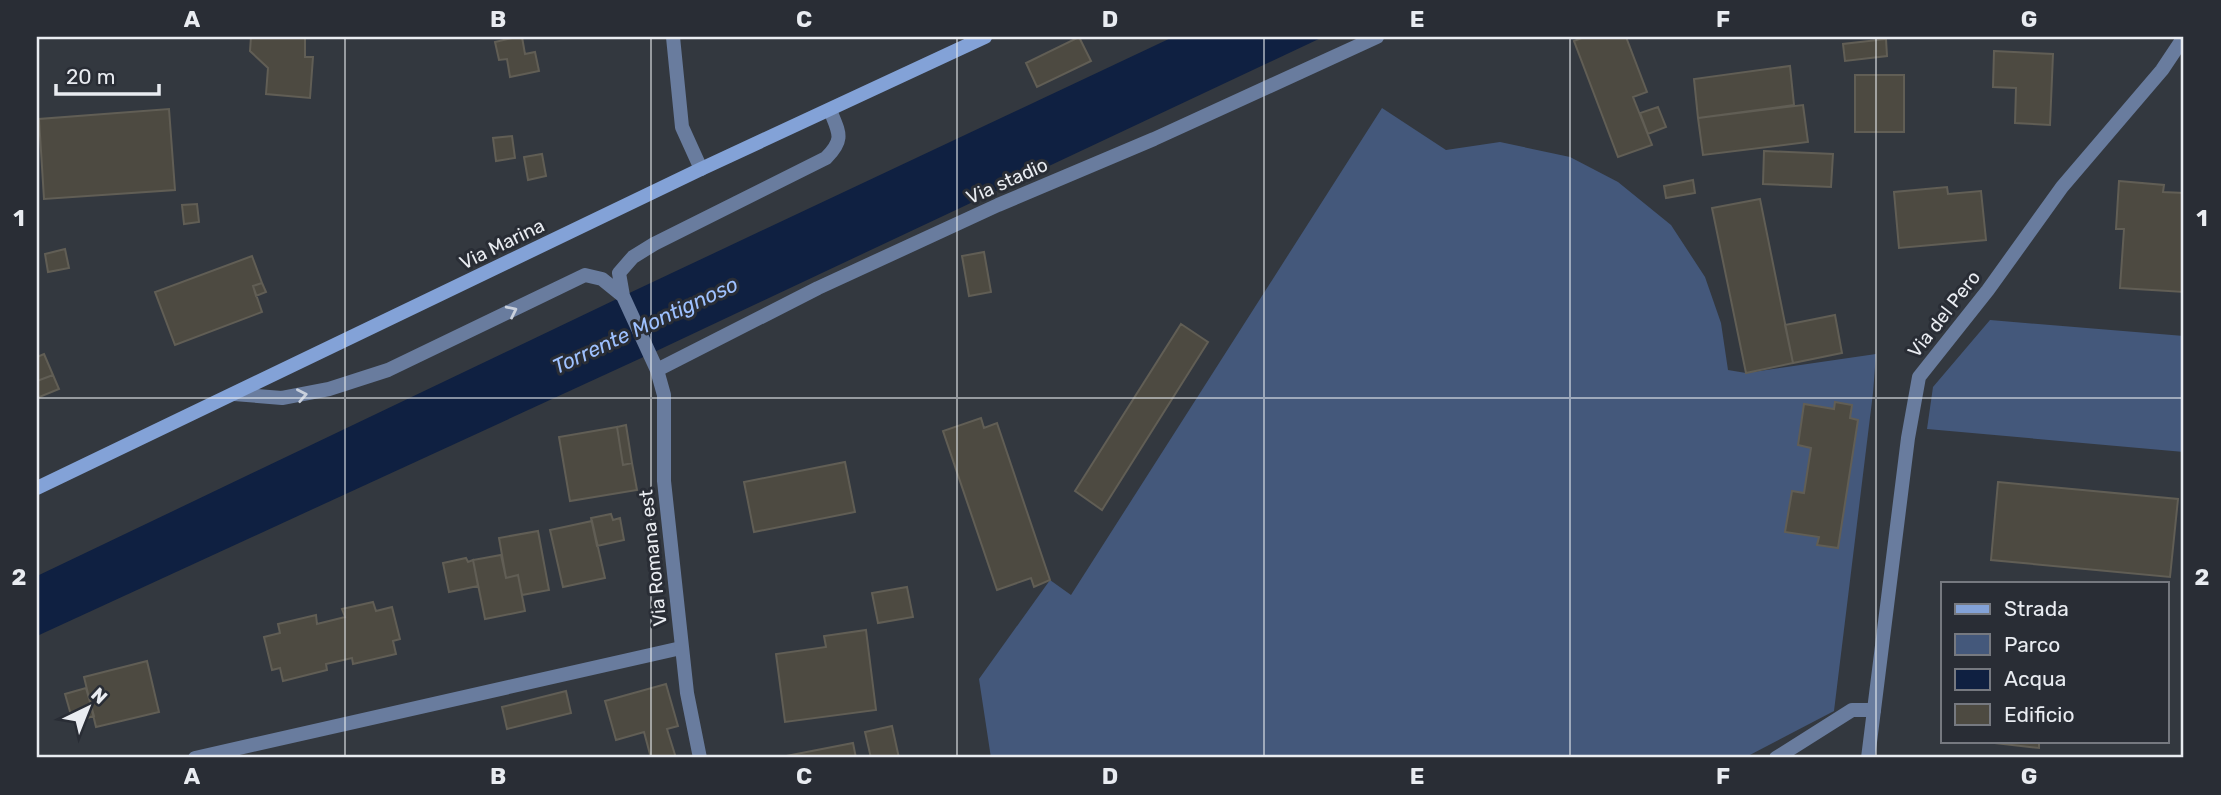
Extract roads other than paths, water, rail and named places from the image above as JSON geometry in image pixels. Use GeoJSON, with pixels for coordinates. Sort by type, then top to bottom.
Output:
{"type":"FeatureCollection","features":[{"type":"Feature","properties":{"kind":"main road","name":"Via Marina"},"geometry":{"type":"LineString","coordinates":[[37,488],[701,169],[985,37]]}},
{"type":"Feature","properties":{"kind":"street"},"geometry":{"type":"LineString","coordinates":[[673,37],[682,127],[701,169]]}},
{"type":"Feature","properties":{"kind":"street","name":"Via stadio"},"geometry":{"type":"LineString","coordinates":[[657,370],[854,272],[998,205],[1154,139],[1377,37]]}},
{"type":"Feature","properties":{"kind":"street","name":"Via del Pero"},"geometry":{"type":"LineString","coordinates":[[1868,758],[1908,438],[1919,377],[1988,290],[2062,187],[2162,70],[2184,37]]}},
{"type":"Feature","properties":{"kind":"street"},"geometry":{"type":"LineString","coordinates":[[623,296],[619,273],[633,257],[826,158],[838,146],[839,134],[830,110]]}},
{"type":"Feature","properties":{"kind":"street"},"geometry":{"type":"LineString","coordinates":[[234,394],[282,398],[329,389],[388,370],[585,275],[602,279],[623,296]]}},
{"type":"Feature","properties":{"kind":"street","name":"Via Romana est"},"geometry":{"type":"LineString","coordinates":[[623,296],[657,370],[664,395],[664,481],[681,648],[700,758]]}},
{"type":"Feature","properties":{"kind":"street"},"geometry":{"type":"LineString","coordinates":[[195,758],[681,648]]}},
{"type":"Feature","properties":{"kind":"street"},"geometry":{"type":"LineString","coordinates":[[1776,758],[1852,710],[1874,709]]}},
{"type":"Feature","properties":{"kind":"water","name":"Torrente Montignoso"},"geometry":{"type":"Polygon","coordinates":[[[1173,37],[1323,37],[650,354],[37,636],[37,576],[1173,37]]]}}]}
